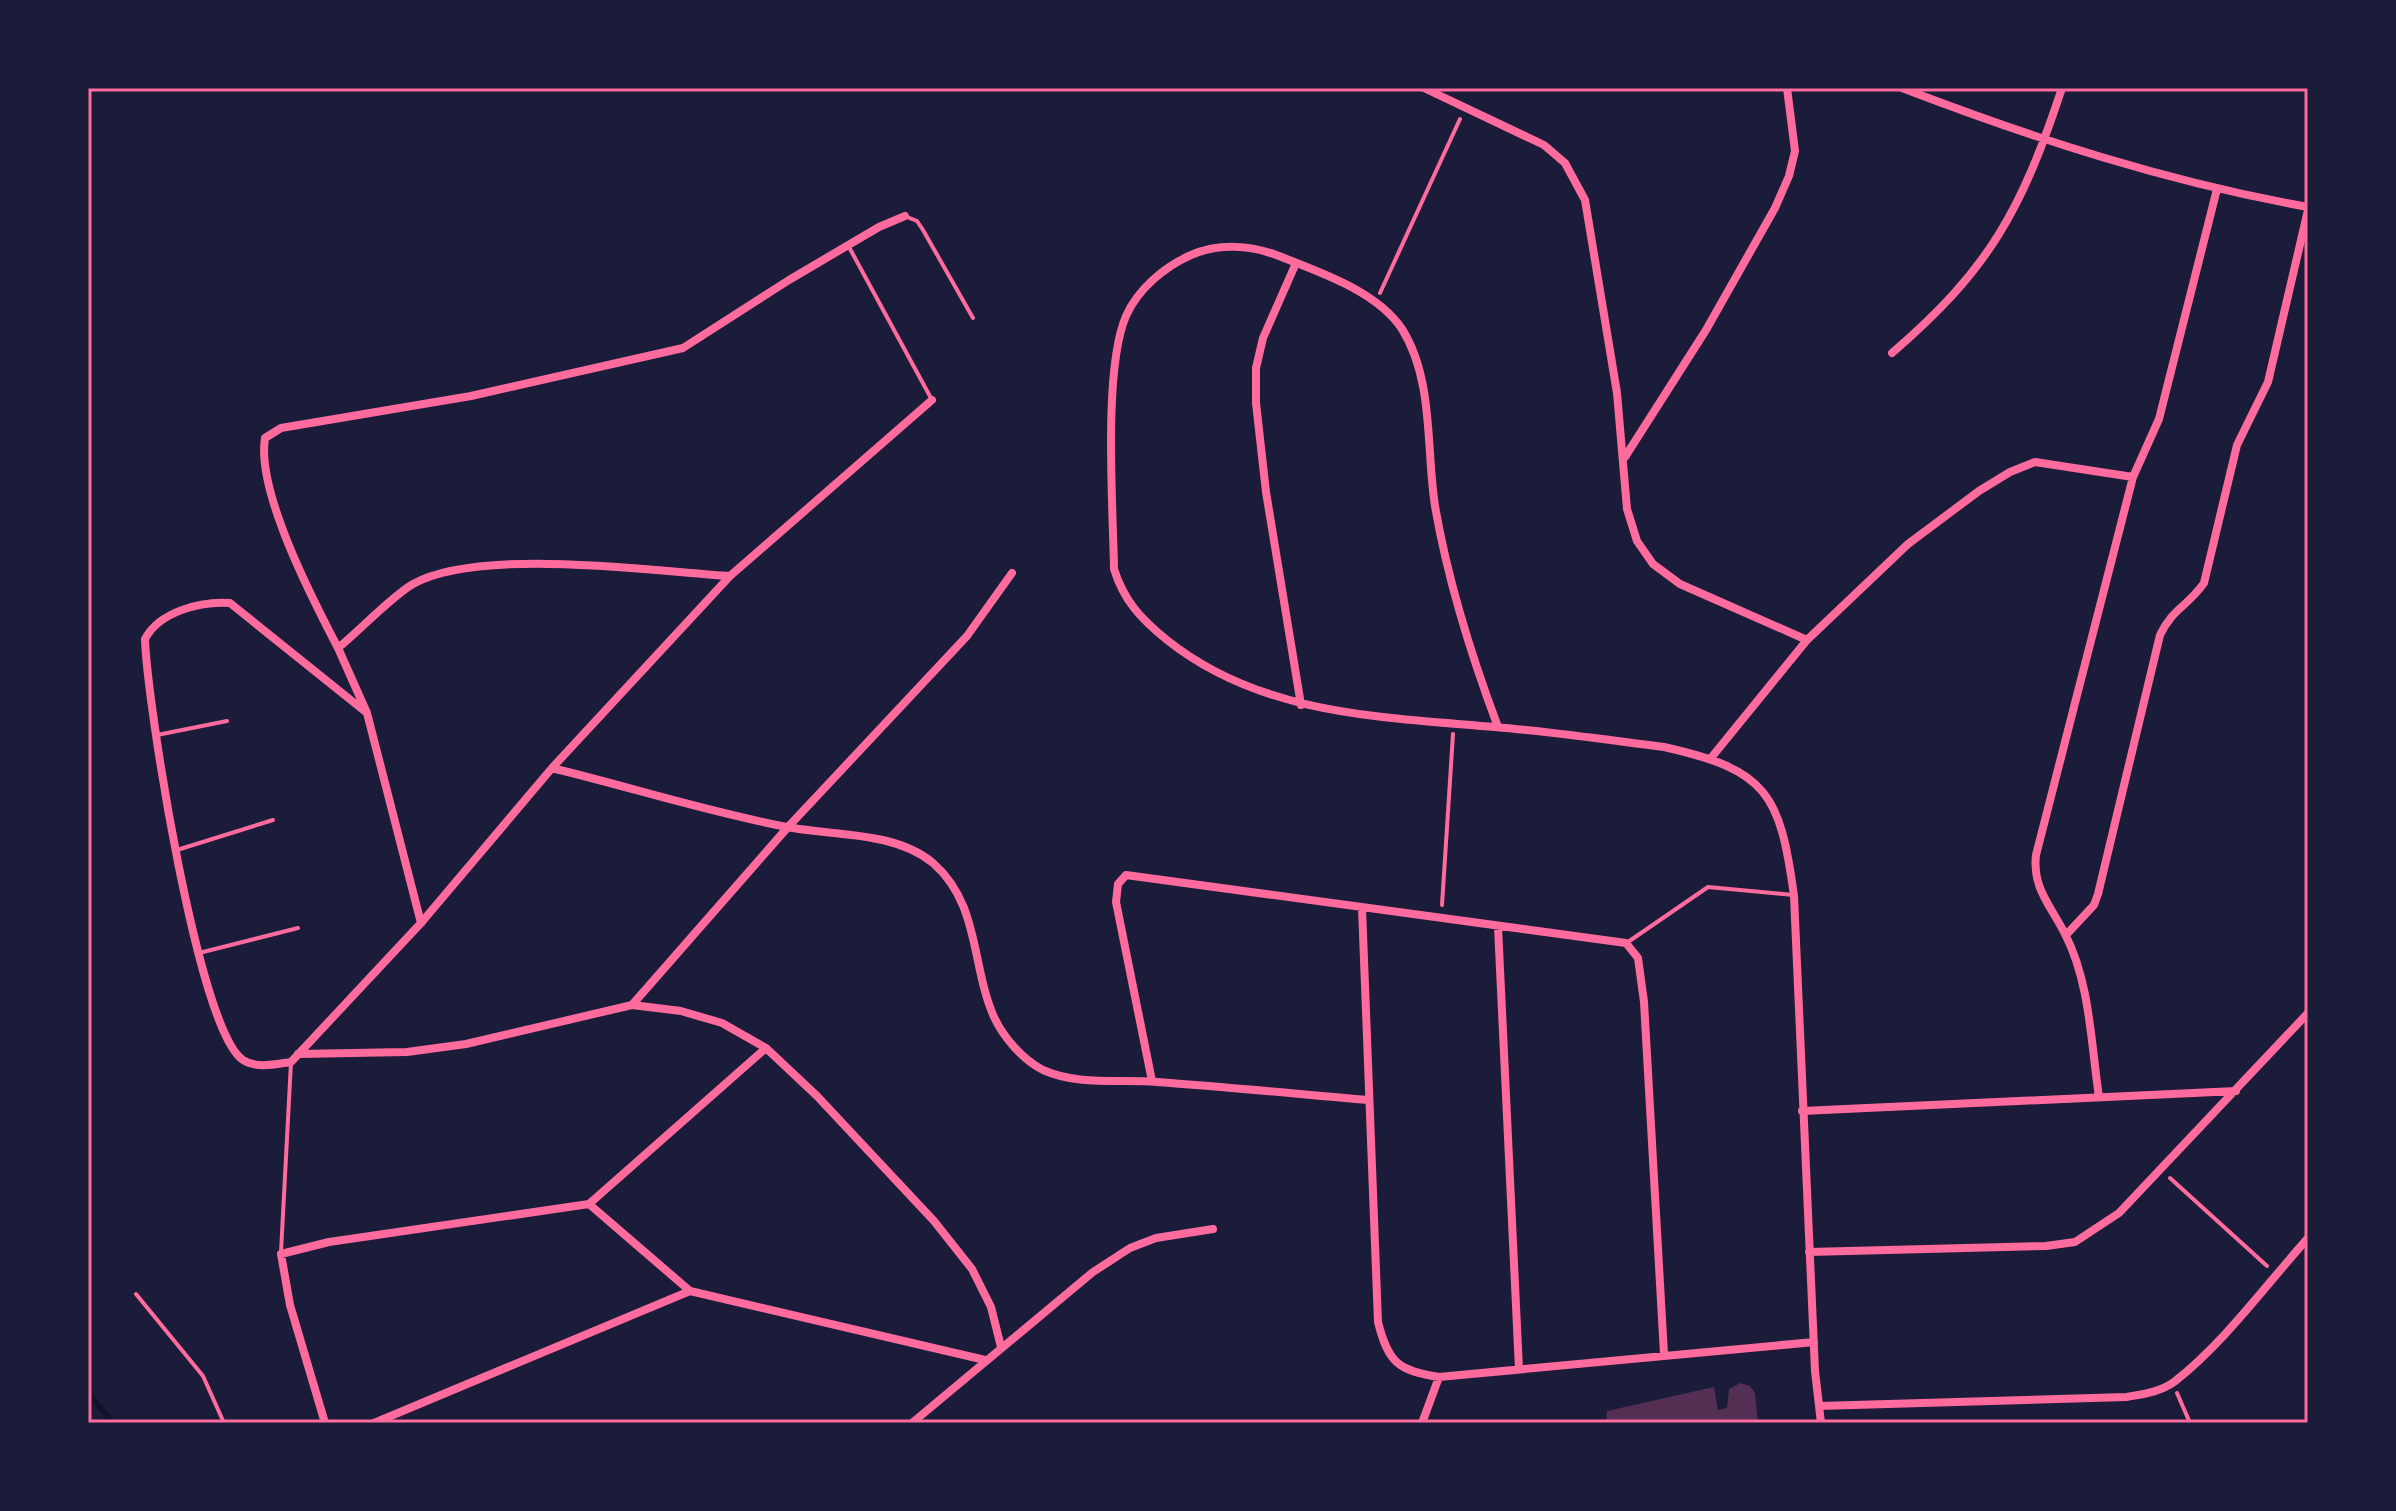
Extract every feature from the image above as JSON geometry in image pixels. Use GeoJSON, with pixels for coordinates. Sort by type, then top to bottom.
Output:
{"type":"FeatureCollection","features":[{"type":"Feature","properties":{"kind":"street"},"geometry":{"type":"LineString","coordinates":[[1424,88],[1544,145],[1565,163],[1585,200],[1625,457],[1627,509],[1637,541],[1653,564],[1680,584],[1807,640]]}},
{"type":"Feature","properties":{"kind":"street"},"geometry":{"type":"LineString","coordinates":[[1625,457],[1706,330],[1780,197],[1795,151],[1787,88]]}},
{"type":"Feature","properties":{"kind":"street"},"geometry":{"type":"LineString","coordinates":[[1902,88],[2045,141],[2217,189],[2308,208],[2268,382],[2237,445],[2204,583],[2192,600],[2170,613],[2160,635],[2098,894],[2094,905],[2066,935]]}},
{"type":"Feature","properties":{"kind":"street"},"geometry":{"type":"LineString","coordinates":[[1892,353],[1936,315],[1969,280],[2026,190],[2062,88]]}},
{"type":"Feature","properties":{"kind":"street"},"geometry":{"type":"LineString","coordinates":[[2099,1097],[2084,993],[2066,935],[2038,889],[2034,877],[2036,855],[2133,477],[2159,419],[2217,189]]}},
{"type":"Feature","properties":{"kind":"street"},"geometry":{"type":"LineString","coordinates":[[421,923],[367,713],[310,595],[265,472],[265,438],[281,428],[471,396],[683,348],[848,245],[905,216]]}},
{"type":"Feature","properties":{"kind":"street"},"geometry":{"type":"LineString","coordinates":[[1498,727],[1459,616],[1435,506],[1422,387],[1411,348],[1401,327],[1376,302],[1260,249],[1230,246],[1197,253],[1169,265],[1127,313],[1115,360],[1114,569],[1121,590],[1135,613],[1183,652],[1252,689],[1301,705],[1664,747],[1738,768],[1766,795],[1780,821],[1794,896],[1809,1252],[1821,1423]]}},
{"type":"Feature","properties":{"kind":"street"},"geometry":{"type":"LineString","coordinates":[[1296,263],[1263,338],[1256,368],[1256,403],[1266,492],[1301,705]]}},
{"type":"Feature","properties":{"kind":"street"},"geometry":{"type":"LineString","coordinates":[[367,713],[230,603],[215,602],[161,618],[145,639],[157,735],[199,954],[227,1040],[243,1060],[261,1065],[291,1062],[421,923],[552,768],[730,576],[932,400]]}},
{"type":"Feature","properties":{"kind":"street"},"geometry":{"type":"LineString","coordinates":[[1711,758],[1807,640],[1908,544],[2010,472],[2035,462],[2133,477]]}},
{"type":"Feature","properties":{"kind":"street"},"geometry":{"type":"LineString","coordinates":[[338,648],[413,584],[467,569],[538,564],[730,576]]}},
{"type":"Feature","properties":{"kind":"street"},"geometry":{"type":"LineString","coordinates":[[632,1005],[788,827],[967,636],[1012,573]]}},
{"type":"Feature","properties":{"kind":"street"},"geometry":{"type":"LineString","coordinates":[[552,768],[788,827],[899,845],[932,862],[959,893],[973,931],[984,992],[996,1021],[1012,1045],[1041,1069],[1095,1081],[1152,1081],[1368,1100]]}},
{"type":"Feature","properties":{"kind":"street"},"geometry":{"type":"LineString","coordinates":[[1152,1081],[1116,902],[1118,884],[1127,876],[1626,943],[1638,958],[1644,1002],[1664,1354]]}},
{"type":"Feature","properties":{"kind":"street"},"geometry":{"type":"LineString","coordinates":[[1362,908],[1378,1322],[1386,1348],[1400,1367],[1439,1377],[1814,1342]]}},
{"type":"Feature","properties":{"kind":"street"},"geometry":{"type":"LineString","coordinates":[[1498,927],[1519,1369]]}},
{"type":"Feature","properties":{"kind":"street"},"geometry":{"type":"LineString","coordinates":[[298,1054],[407,1052],[466,1044],[632,1005],[681,1011],[722,1023],[766,1048],[913,1198],[972,1269],[991,1307],[1001,1347]]}},
{"type":"Feature","properties":{"kind":"street"},"geometry":{"type":"LineString","coordinates":[[1809,1252],[2046,1246],[2075,1242],[2119,1213],[2308,1013]]}},
{"type":"Feature","properties":{"kind":"street"},"geometry":{"type":"LineString","coordinates":[[325,1423],[290,1305],[281,1254],[329,1242],[589,1204],[766,1048]]}},
{"type":"Feature","properties":{"kind":"street"},"geometry":{"type":"LineString","coordinates":[[1802,1111],[2237,1091]]}},
{"type":"Feature","properties":{"kind":"street"},"geometry":{"type":"LineString","coordinates":[[589,1204],[690,1291],[985,1360]]}},
{"type":"Feature","properties":{"kind":"street"},"geometry":{"type":"LineString","coordinates":[[912,1423],[1093,1272],[1130,1248],[1156,1238],[1213,1229]]}},
{"type":"Feature","properties":{"kind":"street"},"geometry":{"type":"LineString","coordinates":[[1819,1406],[2127,1397],[2154,1392],[2172,1384],[2308,1238]]}},
{"type":"Feature","properties":{"kind":"street"},"geometry":{"type":"LineString","coordinates":[[374,1423],[690,1291]]}},
{"type":"Feature","properties":{"kind":"street"},"geometry":{"type":"LineString","coordinates":[[1422,1423],[1439,1377]]}},
{"type":"Feature","properties":{"kind":"lane"},"geometry":{"type":"LineString","coordinates":[[905,216],[917,221],[973,318]]}},
{"type":"Feature","properties":{"kind":"lane"},"geometry":{"type":"LineString","coordinates":[[848,245],[932,400]]}},
{"type":"Feature","properties":{"kind":"lane"},"geometry":{"type":"LineString","coordinates":[[157,735],[227,721]]}},
{"type":"Feature","properties":{"kind":"lane"},"geometry":{"type":"LineString","coordinates":[[177,850],[273,820]]}},
{"type":"Feature","properties":{"kind":"lane"},"geometry":{"type":"LineString","coordinates":[[1626,943],[1708,887],[1794,896]]}},
{"type":"Feature","properties":{"kind":"lane"},"geometry":{"type":"LineString","coordinates":[[199,954],[298,928]]}},
{"type":"Feature","properties":{"kind":"lane"},"geometry":{"type":"LineString","coordinates":[[281,1254],[291,1062]]}},
{"type":"Feature","properties":{"kind":"lane"},"geometry":{"type":"LineString","coordinates":[[136,1294],[203,1376],[224,1423]]}},
{"type":"Feature","properties":{"kind":"path"},"geometry":{"type":"LineString","coordinates":[[1376,302],[1465,107]]}},
{"type":"Feature","properties":{"kind":"path"},"geometry":{"type":"LineString","coordinates":[[1441,919],[1453,723]]}},
{"type":"Feature","properties":{"kind":"path"},"geometry":{"type":"LineString","coordinates":[[2160,1168],[2276,1274]]}},
{"type":"Feature","properties":{"kind":"path"},"geometry":{"type":"LineString","coordinates":[[2172,1384],[2190,1423]]}},
{"type":"Feature","properties":{"kind":"building"},"geometry":{"type":"Polygon","coordinates":[[[1740,1383],[1750,1386],[1755,1393],[1758,1423],[1606,1423],[1607,1411],[1714,1387],[1718,1410],[1727,1408],[1729,1389],[1740,1383]]]}},
{"type":"Feature","properties":{"kind":"waterway"},"geometry":{"type":"LineString","coordinates":[[88,1393],[113,1423]]}}]}
